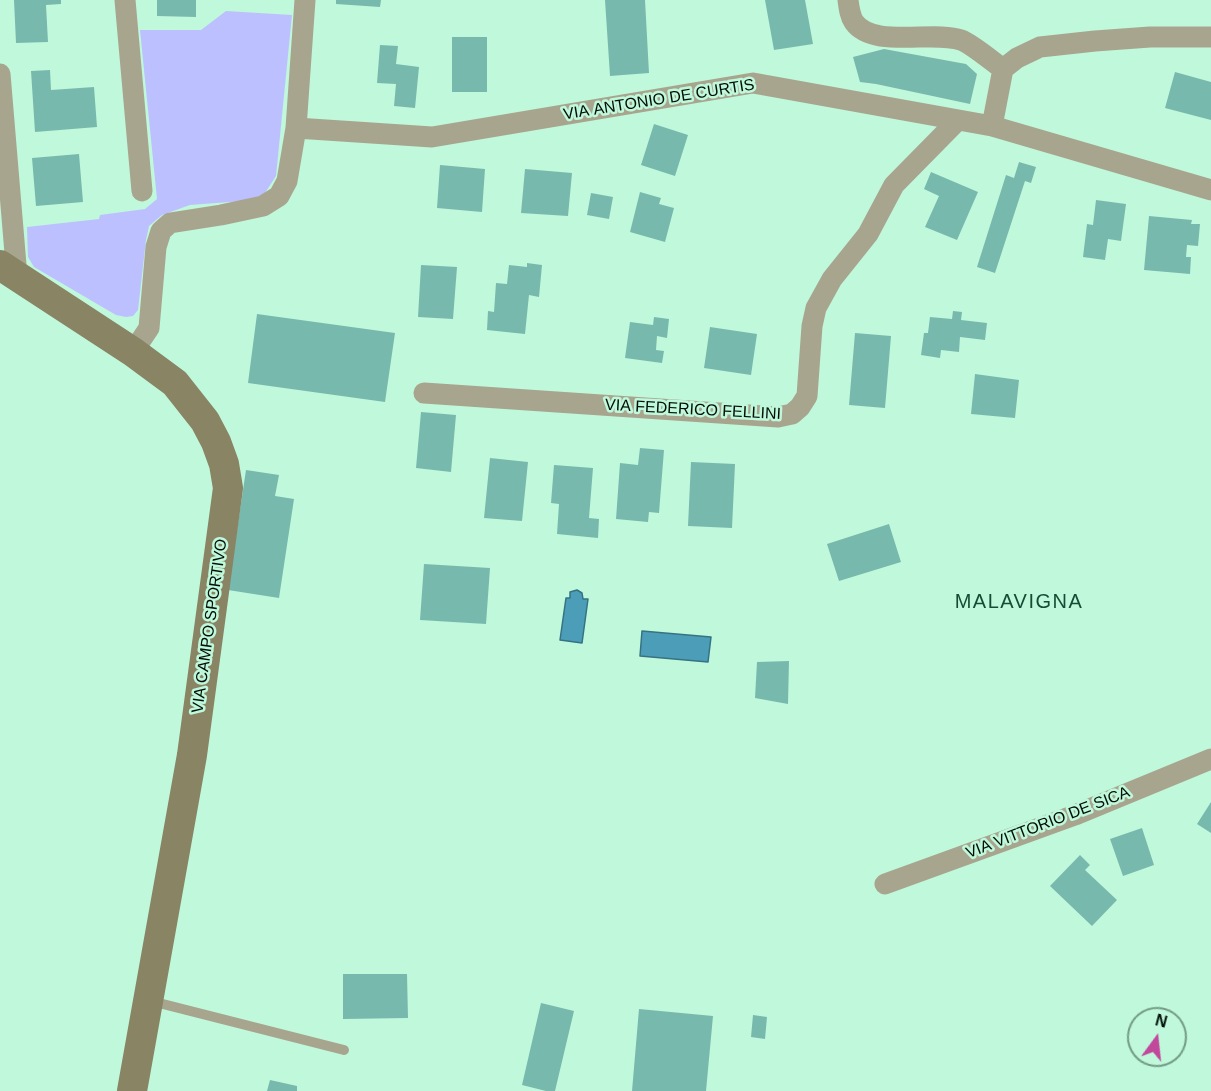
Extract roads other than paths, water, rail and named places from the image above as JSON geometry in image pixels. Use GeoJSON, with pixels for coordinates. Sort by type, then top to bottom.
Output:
{"type":"FeatureCollection","features":[{"type":"Feature","properties":{"kind":"street"},"geometry":{"type":"LineString","coordinates":[[125,0],[142,191]]}},
{"type":"Feature","properties":{"kind":"street"},"geometry":{"type":"LineString","coordinates":[[133,352],[149,328],[156,247],[161,231],[170,223],[263,206],[279,196],[287,181],[296,128],[305,0]]}},
{"type":"Feature","properties":{"kind":"street"},"geometry":{"type":"LineString","coordinates":[[848,0],[855,23],[868,33],[890,38],[939,36],[962,40],[1003,69]]}},
{"type":"Feature","properties":{"kind":"street"},"geometry":{"type":"LineString","coordinates":[[992,126],[1003,69],[1017,58],[1040,47],[1150,38],[1211,38]]}},
{"type":"Feature","properties":{"kind":"street"},"geometry":{"type":"LineString","coordinates":[[0,74],[9,271]]}},
{"type":"Feature","properties":{"kind":"street","name":"VIA ANTONIO DE CURTIS"},"geometry":{"type":"LineString","coordinates":[[296,128],[432,136],[753,83],[992,126],[1211,190]]}},
{"type":"Feature","properties":{"kind":"street","name":"VIA FEDERICO FELLINI"},"geometry":{"type":"LineString","coordinates":[[424,393],[778,417],[792,414],[807,396],[812,326],[816,308],[832,279],[868,234],[894,185],[958,120]]}},
{"type":"Feature","properties":{"kind":"street","name":"VIA CAMPO SPORTIVO"},"geometry":{"type":"LineString","coordinates":[[9,271],[133,352],[175,383],[205,420],[224,464],[228,488],[192,754],[132,1091]]}},
{"type":"Feature","properties":{"kind":"street","name":"VIA VITTORIO DE SICA"},"geometry":{"type":"LineString","coordinates":[[885,884],[1075,815],[1211,759]]}},
{"type":"Feature","properties":{"kind":"lane"},"geometry":{"type":"LineString","coordinates":[[148,1000],[344,1050]]}},
{"type":"Feature","properties":{"kind":"district","name":"MALAVIGNA"},"geometry":{"type":"Point","coordinates":[1019,602]}}]}
